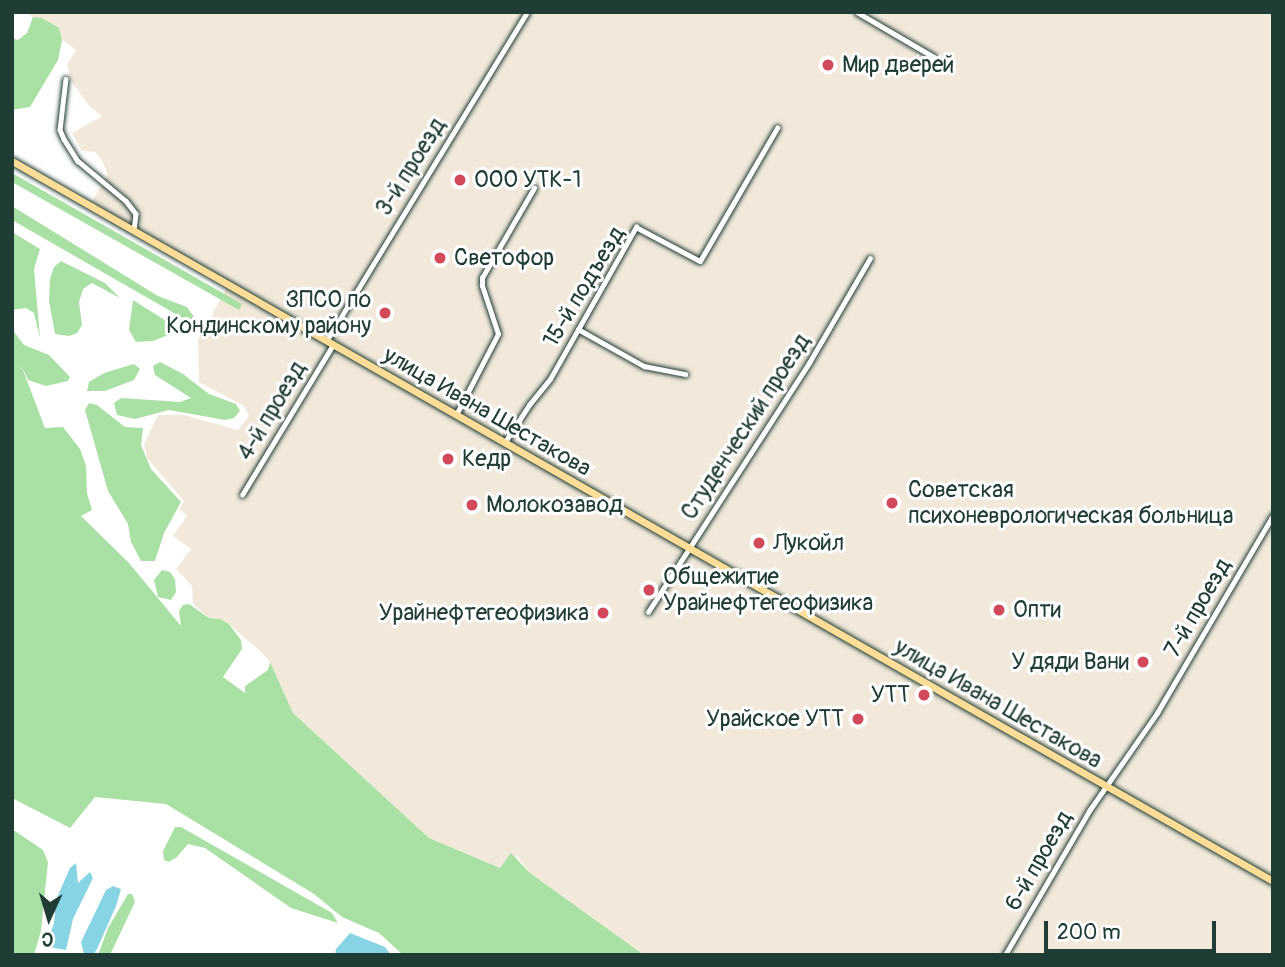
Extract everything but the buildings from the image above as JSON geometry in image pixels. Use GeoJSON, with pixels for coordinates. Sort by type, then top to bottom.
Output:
{"type":"FeatureCollection","features":[{"type":"Feature","properties":{"kind":"main road","name":"улица Ивана Шестакова"},"geometry":{"type":"LineString","coordinates":[[12,160],[688,549],[1273,881]]}},
{"type":"Feature","properties":{"kind":"street","name":"3-й проезд"},"geometry":{"type":"LineString","coordinates":[[329,343],[527,12]]}},
{"type":"Feature","properties":{"kind":"street"},"geometry":{"type":"LineString","coordinates":[[857,12],[934,57]]}},
{"type":"Feature","properties":{"kind":"street"},"geometry":{"type":"LineString","coordinates":[[66,79],[60,130],[64,139],[78,161],[126,201],[136,214],[134,230]]}},
{"type":"Feature","properties":{"kind":"street","name":"15-й подъезд"},"geometry":{"type":"LineString","coordinates":[[504,443],[550,379],[636,227],[700,261],[778,128]]}},
{"type":"Feature","properties":{"kind":"street"},"geometry":{"type":"LineString","coordinates":[[456,416],[498,334],[482,286],[482,278],[534,188]]}},
{"type":"Feature","properties":{"kind":"street","name":"Студенческий проезд"},"geometry":{"type":"LineString","coordinates":[[648,612],[809,363],[870,258]]}},
{"type":"Feature","properties":{"kind":"street"},"geometry":{"type":"LineString","coordinates":[[578,329],[644,366],[685,374]]}},
{"type":"Feature","properties":{"kind":"street","name":"4-й проезд"},"geometry":{"type":"LineString","coordinates":[[242,495],[329,343]]}},
{"type":"Feature","properties":{"kind":"street","name":"7-й проезд"},"geometry":{"type":"LineString","coordinates":[[1105,787],[1157,713],[1273,514]]}},
{"type":"Feature","properties":{"kind":"street","name":"6-й проезд"},"geometry":{"type":"LineString","coordinates":[[1005,955],[1105,787]]}},
{"type":"Feature","properties":{"kind":"shaded area"},"geometry":{"type":"Polygon","coordinates":[[[1273,12],[1273,955],[644,955],[530,873],[517,856],[500,868],[429,838],[293,713],[270,662],[259,650],[229,624],[220,619],[209,618],[193,604],[192,586],[176,569],[191,549],[173,536],[187,516],[179,509],[184,501],[147,458],[144,444],[158,415],[184,415],[238,430],[249,416],[244,406],[199,382],[198,340],[230,282],[92,202],[108,174],[95,152],[82,151],[72,133],[102,116],[90,107],[71,81],[67,64],[76,50],[27,13],[1273,12]]]}},
{"type":"Feature","properties":{"kind":"green space"},"geometry":{"type":"Polygon","coordinates":[[[33,17],[42,18],[59,28],[62,40],[58,60],[30,107],[12,110],[12,38],[18,40],[27,33],[33,17]]]}},
{"type":"Feature","properties":{"kind":"green space"},"geometry":{"type":"Polygon","coordinates":[[[12,173],[242,304],[239,310],[12,182],[12,173]]]}},
{"type":"Feature","properties":{"kind":"green space"},"geometry":{"type":"Polygon","coordinates":[[[12,206],[158,296],[187,307],[196,320],[193,324],[12,220],[12,206]]]}},
{"type":"Feature","properties":{"kind":"green space"},"geometry":{"type":"Polygon","coordinates":[[[12,232],[40,249],[34,269],[40,338],[34,313],[26,308],[12,310],[12,232]]]}},
{"type":"Feature","properties":{"kind":"green space"},"geometry":{"type":"Polygon","coordinates":[[[61,261],[105,283],[120,298],[92,283],[83,289],[79,302],[82,325],[77,333],[69,336],[55,334],[49,301],[50,279],[54,267],[61,261]]]}},
{"type":"Feature","properties":{"kind":"green space"},"geometry":{"type":"Polygon","coordinates":[[[133,300],[179,329],[153,341],[136,342],[129,330],[133,300]]]}},
{"type":"Feature","properties":{"kind":"green space"},"geometry":{"type":"Polygon","coordinates":[[[12,329],[24,345],[49,355],[70,377],[68,381],[46,386],[28,380],[21,365],[45,428],[63,427],[80,449],[86,466],[87,493],[92,510],[81,516],[129,563],[181,626],[179,611],[183,605],[189,604],[209,618],[220,619],[229,624],[241,640],[242,649],[223,677],[245,693],[245,686],[268,670],[270,662],[293,713],[429,838],[500,868],[511,853],[530,873],[644,955],[403,955],[379,933],[342,917],[314,894],[166,804],[95,797],[70,828],[12,798],[12,329]]]}},
{"type":"Feature","properties":{"kind":"green space"},"geometry":{"type":"Polygon","coordinates":[[[160,362],[183,374],[209,394],[236,404],[240,411],[234,418],[225,420],[169,410],[135,419],[117,415],[114,403],[121,398],[180,402],[191,398],[155,375],[153,366],[160,362]]]}},
{"type":"Feature","properties":{"kind":"green space"},"geometry":{"type":"Polygon","coordinates":[[[134,364],[140,369],[134,380],[105,391],[87,391],[89,382],[104,373],[134,364]]]}},
{"type":"Feature","properties":{"kind":"green space"},"geometry":{"type":"Polygon","coordinates":[[[89,403],[97,405],[125,427],[143,428],[141,445],[151,469],[181,502],[164,533],[155,561],[141,561],[131,542],[128,524],[108,491],[85,410],[89,403]]]}},
{"type":"Feature","properties":{"kind":"green space"},"geometry":{"type":"Polygon","coordinates":[[[162,570],[170,572],[175,579],[176,592],[171,600],[158,597],[154,580],[162,570]]]}},
{"type":"Feature","properties":{"kind":"green space"},"geometry":{"type":"Polygon","coordinates":[[[175,827],[181,827],[332,913],[338,923],[291,908],[205,848],[188,844],[177,857],[169,862],[164,860],[163,851],[175,827]]]}},
{"type":"Feature","properties":{"kind":"green space"},"geometry":{"type":"Polygon","coordinates":[[[12,829],[43,850],[48,862],[41,931],[34,955],[12,955],[12,829]]]}},
{"type":"Feature","properties":{"kind":"green space"},"geometry":{"type":"Polygon","coordinates":[[[128,894],[132,894],[135,902],[110,955],[98,955],[108,928],[128,894]]]}},
{"type":"Feature","properties":{"kind":"water"},"geometry":{"type":"Polygon","coordinates":[[[76,863],[78,883],[90,872],[93,878],[73,919],[66,950],[49,947],[47,943],[54,923],[56,900],[70,868],[76,863]]]}},
{"type":"Feature","properties":{"kind":"water"},"geometry":{"type":"Polygon","coordinates":[[[113,886],[121,889],[116,906],[93,955],[84,954],[81,942],[106,890],[113,886]]]}},
{"type":"Feature","properties":{"kind":"water"},"geometry":{"type":"Polygon","coordinates":[[[350,933],[385,947],[391,955],[335,955],[336,949],[350,933]]]}},
{"type":"Feature","properties":{"kind":"place","name":"Мир дверей"},"geometry":{"type":"Point","coordinates":[828,65]}},
{"type":"Feature","properties":{"kind":"place","name":"ООО УТК-1"},"geometry":{"type":"Point","coordinates":[460,180]}},
{"type":"Feature","properties":{"kind":"place","name":"Светофор"},"geometry":{"type":"Point","coordinates":[440,258]}},
{"type":"Feature","properties":{"kind":"place","name":"ЗПСО по Кондинскому району"},"geometry":{"type":"Point","coordinates":[385,313]}},
{"type":"Feature","properties":{"kind":"place","name":"Кедр"},"geometry":{"type":"Point","coordinates":[448,459]}},
{"type":"Feature","properties":{"kind":"place","name":"Советская психоневрологическая больница"},"geometry":{"type":"Point","coordinates":[892,503]}},
{"type":"Feature","properties":{"kind":"place","name":"Молокозавод"},"geometry":{"type":"Point","coordinates":[472,505]}},
{"type":"Feature","properties":{"kind":"place","name":"Лукойл"},"geometry":{"type":"Point","coordinates":[759,543]}},
{"type":"Feature","properties":{"kind":"place","name":"Общежитие Урайнефтегеофизика"},"geometry":{"type":"Point","coordinates":[649,590]}},
{"type":"Feature","properties":{"kind":"place","name":"Опти"},"geometry":{"type":"Point","coordinates":[999,610]}},
{"type":"Feature","properties":{"kind":"place","name":"Урайнефтегеофизика"},"geometry":{"type":"Point","coordinates":[603,613]}},
{"type":"Feature","properties":{"kind":"place","name":"У дяди Вани"},"geometry":{"type":"Point","coordinates":[1143,662]}},
{"type":"Feature","properties":{"kind":"place","name":"УТТ"},"geometry":{"type":"Point","coordinates":[924,695]}},
{"type":"Feature","properties":{"kind":"place","name":"Урайское УТТ"},"geometry":{"type":"Point","coordinates":[858,719]}}]}
